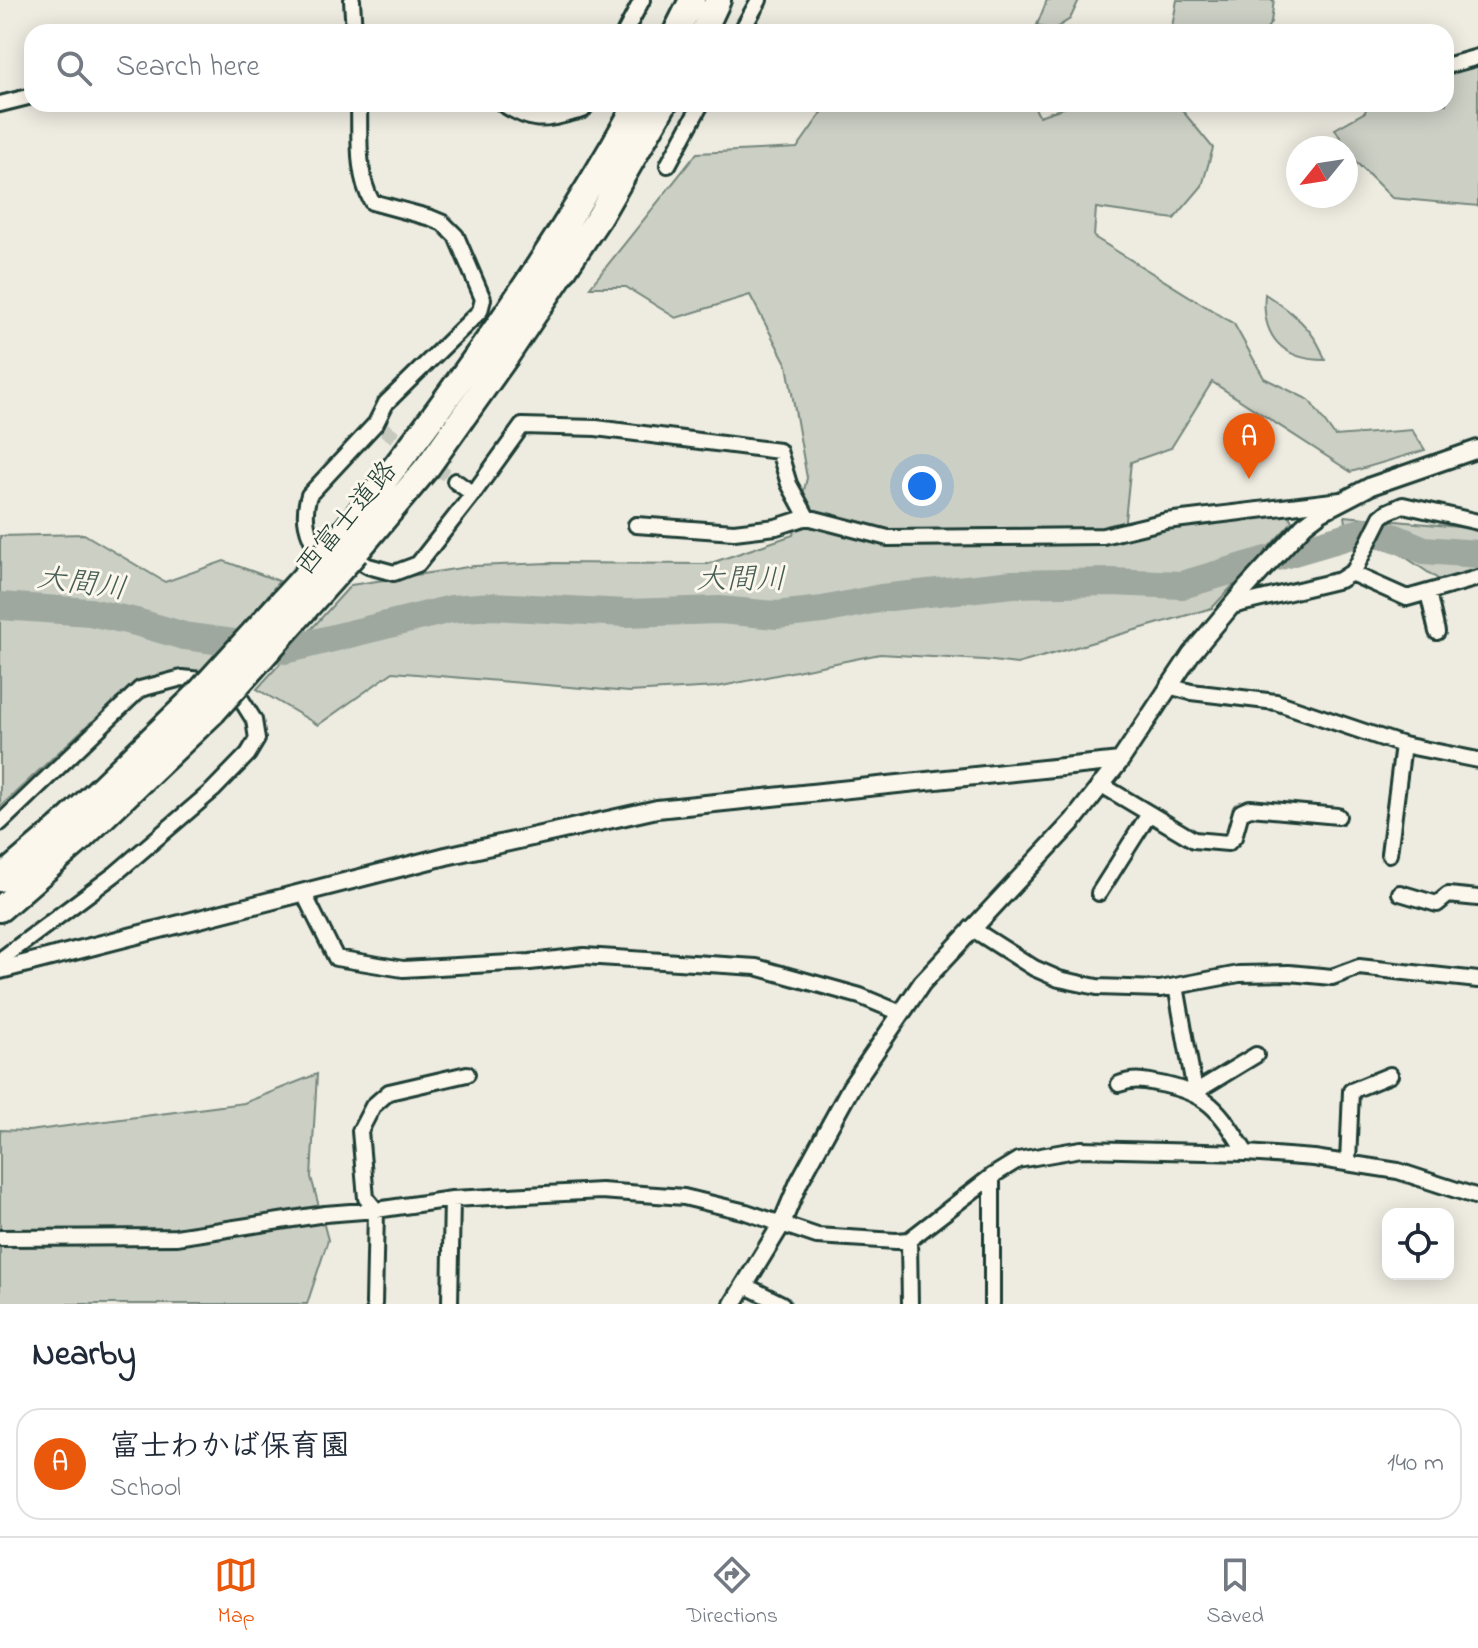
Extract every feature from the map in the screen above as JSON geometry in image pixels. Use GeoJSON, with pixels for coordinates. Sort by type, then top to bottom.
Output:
{"type":"FeatureCollection","features":[{"type":"Feature","properties":{"kind":"highway"},"geometry":{"type":"LineString","coordinates":[[680,24],[692,0]]}},
{"type":"Feature","properties":{"kind":"highway"},"geometry":{"type":"LineString","coordinates":[[707,24],[718,0]]}},
{"type":"Feature","properties":{"kind":"highway","name":"西富士道路"},"geometry":{"type":"LineString","coordinates":[[347,545],[517,301],[581,202],[632,112]]}},
{"type":"Feature","properties":{"kind":"highway","name":"西富士道路"},"geometry":{"type":"LineString","coordinates":[[0,909],[75,844],[347,545],[428,466],[599,217],[659,112]]}},
{"type":"Feature","properties":{"kind":"highway","name":"西富士道路"},"geometry":{"type":"LineString","coordinates":[[0,879],[204,704]]}},
{"type":"Feature","properties":{"kind":"street"},"geometry":{"type":"LineString","coordinates":[[352,0],[354,24]]}},
{"type":"Feature","properties":{"kind":"street"},"geometry":{"type":"LineString","coordinates":[[629,24],[642,0]]}},
{"type":"Feature","properties":{"kind":"street"},"geometry":{"type":"LineString","coordinates":[[746,24],[759,0]]}},
{"type":"Feature","properties":{"kind":"street"},"geometry":{"type":"LineString","coordinates":[[1454,64],[1478,57]]}},
{"type":"Feature","properties":{"kind":"street"},"geometry":{"type":"LineString","coordinates":[[0,104],[24,98]]}},
{"type":"Feature","properties":{"kind":"street"},"geometry":{"type":"LineString","coordinates":[[359,112],[362,172],[372,202],[443,223],[456,236],[483,299],[480,311],[386,403],[380,426],[309,495],[305,509],[308,537],[319,553],[351,556],[368,566],[394,573],[418,564],[522,426],[596,428],[779,451],[789,484],[807,517]]}},
{"type":"Feature","properties":{"kind":"street"},"geometry":{"type":"LineString","coordinates":[[515,112],[540,120],[574,112]]}},
{"type":"Feature","properties":{"kind":"street"},"geometry":{"type":"LineString","coordinates":[[668,165],[697,112]]}},
{"type":"Feature","properties":{"kind":"street"},"geometry":{"type":"LineString","coordinates":[[733,1304],[781,1225],[825,1131],[922,983],[1073,821],[1120,761],[1168,686],[1247,587],[1304,525],[1321,512],[1371,486],[1478,449]]}},
{"type":"Feature","properties":{"kind":"street"},"geometry":{"type":"LineString","coordinates":[[455,481],[473,494]]}},
{"type":"Feature","properties":{"kind":"street"},"geometry":{"type":"LineString","coordinates":[[636,525],[734,532],[776,527],[807,517],[888,538],[1103,536],[1166,521],[1342,500]]}},
{"type":"Feature","properties":{"kind":"street"},"geometry":{"type":"LineString","coordinates":[[1232,606],[1340,580],[1351,573],[1381,517],[1403,505],[1478,522]]}},
{"type":"Feature","properties":{"kind":"street"},"geometry":{"type":"LineString","coordinates":[[1351,573],[1407,598],[1478,578]]}},
{"type":"Feature","properties":{"kind":"street"},"geometry":{"type":"LineString","coordinates":[[1428,592],[1437,632]]}},
{"type":"Feature","properties":{"kind":"street"},"geometry":{"type":"LineString","coordinates":[[0,823],[140,689],[182,678],[211,681],[239,696],[254,720],[257,739],[213,790],[115,874],[0,960]]}},
{"type":"Feature","properties":{"kind":"street"},"geometry":{"type":"LineString","coordinates":[[1168,686],[1191,692],[1276,702],[1403,745],[1478,760]]}},
{"type":"Feature","properties":{"kind":"street"},"geometry":{"type":"LineString","coordinates":[[1389,854],[1403,745]]}},
{"type":"Feature","properties":{"kind":"street"},"geometry":{"type":"LineString","coordinates":[[0,970],[446,856],[657,809],[1120,761]]}},
{"type":"Feature","properties":{"kind":"street"},"geometry":{"type":"LineString","coordinates":[[1100,784],[1194,840],[1228,843],[1234,837],[1241,812],[1250,808],[1338,816]]}},
{"type":"Feature","properties":{"kind":"street"},"geometry":{"type":"LineString","coordinates":[[1099,893],[1149,814]]}},
{"type":"Feature","properties":{"kind":"street"},"geometry":{"type":"LineString","coordinates":[[303,892],[336,958],[403,969],[584,956],[756,967],[860,996],[901,1013]]}},
{"type":"Feature","properties":{"kind":"street"},"geometry":{"type":"LineString","coordinates":[[1400,893],[1437,904],[1448,895],[1478,898]]}},
{"type":"Feature","properties":{"kind":"street"},"geometry":{"type":"LineString","coordinates":[[971,928],[1034,968],[1059,979],[1097,987],[1160,989],[1239,974],[1289,973],[1332,977],[1359,967],[1478,980]]}},
{"type":"Feature","properties":{"kind":"street"},"geometry":{"type":"LineString","coordinates":[[1176,986],[1195,1092]]}},
{"type":"Feature","properties":{"kind":"street"},"geometry":{"type":"LineString","coordinates":[[1195,1092],[1256,1055]]}},
{"type":"Feature","properties":{"kind":"street"},"geometry":{"type":"LineString","coordinates":[[374,1304],[376,1210],[366,1198],[360,1131],[373,1106],[389,1092],[467,1074]]}},
{"type":"Feature","properties":{"kind":"street"},"geometry":{"type":"LineString","coordinates":[[1348,1162],[1351,1091],[1390,1075]]}},
{"type":"Feature","properties":{"kind":"street"},"geometry":{"type":"LineString","coordinates":[[1119,1084],[1132,1079],[1195,1092],[1222,1114],[1246,1153]]}},
{"type":"Feature","properties":{"kind":"street"},"geometry":{"type":"LineString","coordinates":[[0,1238],[176,1237],[325,1214],[452,1199],[601,1191],[684,1197],[746,1212],[817,1236],[909,1240],[992,1176],[1018,1160],[1081,1149],[1246,1153],[1348,1162],[1398,1171],[1478,1197]]}},
{"type":"Feature","properties":{"kind":"street"},"geometry":{"type":"LineString","coordinates":[[992,1176],[992,1304]]}},
{"type":"Feature","properties":{"kind":"street"},"geometry":{"type":"LineString","coordinates":[[450,1304],[452,1199]]}},
{"type":"Feature","properties":{"kind":"street"},"geometry":{"type":"LineString","coordinates":[[909,1240],[910,1304]]}},
{"type":"Feature","properties":{"kind":"street"},"geometry":{"type":"LineString","coordinates":[[744,1285],[782,1304]]}},
{"type":"Feature","properties":{"kind":"shaded area"},"geometry":{"type":"Polygon","coordinates":[[[1047,0],[1079,0],[1070,19],[1062,24],[1037,24],[1047,0]]]}},
{"type":"Feature","properties":{"kind":"shaded area"},"geometry":{"type":"Polygon","coordinates":[[[1177,0],[1274,0],[1270,24],[1172,24],[1177,0]]]}},
{"type":"Feature","properties":{"kind":"shaded area"},"geometry":{"type":"Polygon","coordinates":[[[1478,61],[1478,206],[1392,198],[1358,164],[1358,136],[1339,136],[1335,129],[1365,112],[1454,112],[1454,66],[1478,61]]]}},
{"type":"Feature","properties":{"kind":"shaded area"},"geometry":{"type":"Polygon","coordinates":[[[822,112],[1037,112],[1039,116],[1051,112],[1184,112],[1213,148],[1202,186],[1174,219],[1096,208],[1094,237],[1234,324],[1264,378],[1309,400],[1335,436],[1412,430],[1425,450],[1351,472],[1212,382],[1171,448],[1131,462],[1124,530],[1288,512],[1292,522],[1212,608],[1017,664],[880,654],[717,687],[629,692],[393,672],[318,725],[257,689],[351,585],[474,566],[708,564],[793,535],[807,478],[787,365],[750,295],[676,318],[626,287],[590,287],[697,153],[797,148],[822,112]]]}},
{"type":"Feature","properties":{"kind":"shaded area"},"geometry":{"type":"Polygon","coordinates":[[[1265,294],[1309,330],[1325,360],[1297,356],[1278,343],[1267,322],[1265,294]]]}},
{"type":"Feature","properties":{"kind":"shaded area"},"geometry":{"type":"Polygon","coordinates":[[[1345,516],[1478,529],[1478,588],[1450,587],[1399,553],[1347,530],[1345,516]]]}},
{"type":"Feature","properties":{"kind":"shaded area"},"geometry":{"type":"Polygon","coordinates":[[[84,534],[165,582],[224,561],[279,581],[212,668],[91,722],[0,807],[0,536],[84,534]]]}},
{"type":"Feature","properties":{"kind":"shaded area"},"geometry":{"type":"Polygon","coordinates":[[[317,1074],[311,1177],[328,1240],[307,1304],[0,1304],[0,1130],[29,1131],[244,1103],[317,1074]]]}},
{"type":"Feature","properties":{"kind":"waterway","name":"大間川"},"geometry":{"type":"LineString","coordinates":[[0,606],[90,612],[184,636],[285,650],[451,609],[492,606],[626,613],[720,610],[776,615],[823,610],[881,598],[1013,584],[1111,582],[1182,585],[1365,531],[1393,537],[1424,550],[1478,554]]}},
{"type":"Feature","properties":{"kind":"tunnel"},"geometry":{"type":"LineString","coordinates":[[384,429],[455,481]]}},
{"type":"Feature","properties":{"kind":"place","name":"富士わかば保育園"},"geometry":{"type":"Point","coordinates":[1249,479]}}]}
